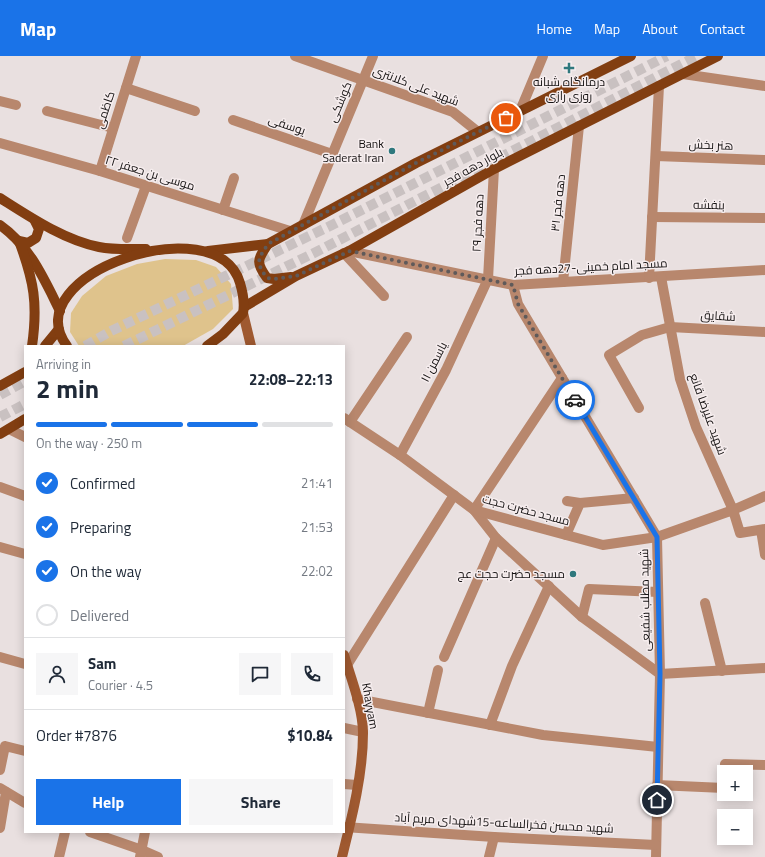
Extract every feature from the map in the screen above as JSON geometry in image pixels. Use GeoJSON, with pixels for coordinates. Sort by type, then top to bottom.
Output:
{"type":"FeatureCollection","features":[{"type":"Feature","properties":{"kind":"main road"},"geometry":{"type":"LineString","coordinates":[[208,252],[268,244],[416,163],[631,56]]}},
{"type":"Feature","properties":{"kind":"main road","name":"بلوار دهه فجر"},"geometry":{"type":"LineString","coordinates":[[208,345],[223,334],[243,310],[296,276],[347,252],[494,169],[718,56]]}},
{"type":"Feature","properties":{"kind":"main road"},"geometry":{"type":"LineString","coordinates":[[0,198],[35,221],[58,232],[100,247],[156,250],[188,249],[208,252],[220,257],[234,268],[243,293],[243,310],[251,345]]}},
{"type":"Feature","properties":{"kind":"main road"},"geometry":{"type":"LineString","coordinates":[[19,241],[28,243],[36,238],[39,229],[35,221]]}},
{"type":"Feature","properties":{"kind":"main road"},"geometry":{"type":"LineString","coordinates":[[0,225],[19,241],[34,261],[60,311]]}},
{"type":"Feature","properties":{"kind":"main road"},"geometry":{"type":"LineString","coordinates":[[19,241],[30,270],[35,295],[36,321],[32,345]]}},
{"type":"Feature","properties":{"kind":"main road"},"geometry":{"type":"LineString","coordinates":[[268,244],[258,260],[259,268],[267,278],[274,279],[296,276]]}},
{"type":"Feature","properties":{"kind":"main road"},"geometry":{"type":"LineString","coordinates":[[67,345],[59,329],[58,320],[66,295],[82,280],[110,264],[156,250]]}},
{"type":"Feature","properties":{"kind":"main road"},"geometry":{"type":"LineString","coordinates":[[46,345],[59,329]]}},
{"type":"Feature","properties":{"kind":"main road"},"geometry":{"type":"LineString","coordinates":[[0,386],[24,373]]}},
{"type":"Feature","properties":{"kind":"main road"},"geometry":{"type":"LineString","coordinates":[[4,431],[24,420]]}},
{"type":"Feature","properties":{"kind":"main road","name":"Khayyam"},"geometry":{"type":"LineString","coordinates":[[342,857],[357,784],[363,732],[357,699],[345,661]]}},
{"type":"Feature","properties":{"kind":"street","name":"کاظمی"},"geometry":{"type":"LineString","coordinates":[[100,171],[136,56]]}},
{"type":"Feature","properties":{"kind":"street"},"geometry":{"type":"LineString","coordinates":[[295,56],[363,80]]}},
{"type":"Feature","properties":{"kind":"street","name":"کوشکی"},"geometry":{"type":"LineString","coordinates":[[303,225],[373,56]]}},
{"type":"Feature","properties":{"kind":"street"},"geometry":{"type":"LineString","coordinates":[[520,111],[543,56]]}},
{"type":"Feature","properties":{"kind":"street"},"geometry":{"type":"LineString","coordinates":[[683,74],[765,86]]}},
{"type":"Feature","properties":{"kind":"street","name":"شهید علی کلانتری"},"geometry":{"type":"LineString","coordinates":[[363,80],[453,112],[478,132]]}},
{"type":"Feature","properties":{"kind":"street"},"geometry":{"type":"LineString","coordinates":[[649,278],[659,86]]}},
{"type":"Feature","properties":{"kind":"street"},"geometry":{"type":"LineString","coordinates":[[126,88],[195,111]]}},
{"type":"Feature","properties":{"kind":"street"},"geometry":{"type":"LineString","coordinates":[[0,101],[16,105]]}},
{"type":"Feature","properties":{"kind":"street"},"geometry":{"type":"LineString","coordinates":[[47,111],[113,128]]}},
{"type":"Feature","properties":{"kind":"street","name":"یوسفی"},"geometry":{"type":"LineString","coordinates":[[234,120],[332,154]]}},
{"type":"Feature","properties":{"kind":"street","name":"دهه فجر ۳۱"},"geometry":{"type":"LineString","coordinates":[[563,282],[579,126]]}},
{"type":"Feature","properties":{"kind":"street","name":"موسی بن جعفر ۲۲"},"geometry":{"type":"LineString","coordinates":[[0,143],[100,171],[290,231]]}},
{"type":"Feature","properties":{"kind":"street","name":"هنر بخش"},"geometry":{"type":"LineString","coordinates":[[656,156],[765,160]]}},
{"type":"Feature","properties":{"kind":"street","name":"دهه فجر ۲۹"},"geometry":{"type":"LineString","coordinates":[[488,279],[494,169]]}},
{"type":"Feature","properties":{"kind":"street"},"geometry":{"type":"LineString","coordinates":[[223,210],[234,178]]}},
{"type":"Feature","properties":{"kind":"street"},"geometry":{"type":"LineString","coordinates":[[127,238],[146,186]]}},
{"type":"Feature","properties":{"kind":"street","name":"بنفشه"},"geometry":{"type":"LineString","coordinates":[[652,217],[765,218]]}},
{"type":"Feature","properties":{"kind":"street"},"geometry":{"type":"LineString","coordinates":[[347,252],[384,296]]}},
{"type":"Feature","properties":{"kind":"street","name":"مسجد امام خمینی-27دهه فجر"},"geometry":{"type":"LineString","coordinates":[[347,252],[513,285],[765,270]]}},
{"type":"Feature","properties":{"kind":"street","name":"شهید علیرضا قانع"},"geometry":{"type":"LineString","coordinates":[[661,277],[680,379],[696,427],[733,510],[740,533],[763,530]]}},
{"type":"Feature","properties":{"kind":"street","name":"یاسمن ۱۱"},"geometry":{"type":"LineString","coordinates":[[400,455],[446,370],[488,279]]}},
{"type":"Feature","properties":{"kind":"street","name":"شهید مطلب شفیعی"},"geometry":{"type":"LineString","coordinates":[[513,285],[518,304],[657,537],[660,674],[656,857]]}},
{"type":"Feature","properties":{"kind":"street","name":"شقایق"},"geometry":{"type":"LineString","coordinates":[[639,408],[609,355],[642,335],[670,327],[765,332]]}},
{"type":"Feature","properties":{"kind":"street"},"geometry":{"type":"LineString","coordinates":[[347,420],[407,337]]}},
{"type":"Feature","properties":{"kind":"street"},"geometry":{"type":"LineString","coordinates":[[562,378],[474,510],[496,538],[582,617],[660,674],[765,668]]}},
{"type":"Feature","properties":{"kind":"street","name":"مسجد حضرت حجت"},"geometry":{"type":"LineString","coordinates":[[347,420],[400,455],[474,510],[603,545],[657,537],[733,510],[765,496]]}},
{"type":"Feature","properties":{"kind":"street"},"geometry":{"type":"LineString","coordinates":[[4,431],[24,437]]}},
{"type":"Feature","properties":{"kind":"street"},"geometry":{"type":"LineString","coordinates":[[0,487],[24,496]]}},
{"type":"Feature","properties":{"kind":"street"},"geometry":{"type":"LineString","coordinates":[[345,661],[454,494]]}},
{"type":"Feature","properties":{"kind":"street"},"geometry":{"type":"LineString","coordinates":[[567,501],[580,503],[634,498]]}},
{"type":"Feature","properties":{"kind":"street"},"geometry":{"type":"LineString","coordinates":[[566,535],[580,503]]}},
{"type":"Feature","properties":{"kind":"street"},"geometry":{"type":"LineString","coordinates":[[763,530],[765,555]]}},
{"type":"Feature","properties":{"kind":"street"},"geometry":{"type":"LineString","coordinates":[[444,657],[496,538]]}},
{"type":"Feature","properties":{"kind":"street"},"geometry":{"type":"LineString","coordinates":[[0,547],[24,554]]}},
{"type":"Feature","properties":{"kind":"street"},"geometry":{"type":"LineString","coordinates":[[490,725],[512,666],[549,586]]}},
{"type":"Feature","properties":{"kind":"street"},"geometry":{"type":"LineString","coordinates":[[582,617],[589,589],[658,592]]}},
{"type":"Feature","properties":{"kind":"street"},"geometry":{"type":"LineString","coordinates":[[705,602],[722,670]]}},
{"type":"Feature","properties":{"kind":"street"},"geometry":{"type":"LineString","coordinates":[[0,657],[24,664]]}},
{"type":"Feature","properties":{"kind":"street"},"geometry":{"type":"LineString","coordinates":[[428,713],[438,670]]}},
{"type":"Feature","properties":{"kind":"street"},"geometry":{"type":"LineString","coordinates":[[357,699],[543,735],[658,747]]}},
{"type":"Feature","properties":{"kind":"street"},"geometry":{"type":"LineString","coordinates":[[345,728],[363,732]]}},
{"type":"Feature","properties":{"kind":"street"},"geometry":{"type":"LineString","coordinates":[[0,770],[5,746],[24,751]]}},
{"type":"Feature","properties":{"kind":"street"},"geometry":{"type":"LineString","coordinates":[[725,765],[765,764]]}},
{"type":"Feature","properties":{"kind":"street"},"geometry":{"type":"LineString","coordinates":[[345,784],[357,784]]}},
{"type":"Feature","properties":{"kind":"street"},"geometry":{"type":"LineString","coordinates":[[657,785],[717,788]]}},
{"type":"Feature","properties":{"kind":"street"},"geometry":{"type":"LineString","coordinates":[[0,828],[3,790],[24,801]]}},
{"type":"Feature","properties":{"kind":"street","name":"شهید محسن فخرالساعه-15شهدای مریم آباد"},"geometry":{"type":"LineString","coordinates":[[347,827],[494,837],[656,845]]}},
{"type":"Feature","properties":{"kind":"street"},"geometry":{"type":"LineString","coordinates":[[58,857],[65,833]]}},
{"type":"Feature","properties":{"kind":"street"},"geometry":{"type":"LineString","coordinates":[[92,833],[141,853],[158,857]]}},
{"type":"Feature","properties":{"kind":"street"},"geometry":{"type":"LineString","coordinates":[[141,853],[145,833]]}},
{"type":"Feature","properties":{"kind":"street"},"geometry":{"type":"LineString","coordinates":[[488,857],[494,837]]}},
{"type":"Feature","properties":{"kind":"shaded area"},"geometry":{"type":"Polygon","coordinates":[[[165,259],[196,260],[216,267],[231,284],[233,309],[213,329],[185,345],[78,345],[70,332],[71,313],[82,296],[106,276],[137,264],[165,259]]]}},
{"type":"Feature","properties":{"kind":"tunnel"},"geometry":{"type":"LineString","coordinates":[[87,345],[111,331],[332,225],[667,56]]}},
{"type":"Feature","properties":{"kind":"tunnel"},"geometry":{"type":"LineString","coordinates":[[126,345],[314,253],[697,56]]}},
{"type":"Feature","properties":{"kind":"tunnel"},"geometry":{"type":"LineString","coordinates":[[0,395],[24,382]]}},
{"type":"Feature","properties":{"kind":"tunnel"},"geometry":{"type":"LineString","coordinates":[[0,417],[24,405]]}},
{"type":"Feature","properties":{"kind":"way so far"},"geometry":{"type":"LineString","coordinates":[[506,118],[416,163],[268,244],[258,260],[259,268],[267,278],[274,279],[296,276],[350,251],[513,285],[518,304],[575,400]]}},
{"type":"Feature","properties":{"kind":"place","name":"درمانگاه شبانه روزی رازی"},"geometry":{"type":"Point","coordinates":[569,68]}},
{"type":"Feature","properties":{"kind":"place","name":"Bank Saderat Iran"},"geometry":{"type":"Point","coordinates":[392,151]}},
{"type":"Feature","properties":{"kind":"place","name":"مسجد حضرت حجت عج"},"geometry":{"type":"Point","coordinates":[573,574]}},
{"type":"Feature","properties":{"kind":"route"},"geometry":{"type":"LineString","coordinates":[[575,400],[657,537],[660,674],[657,800]]}}]}
